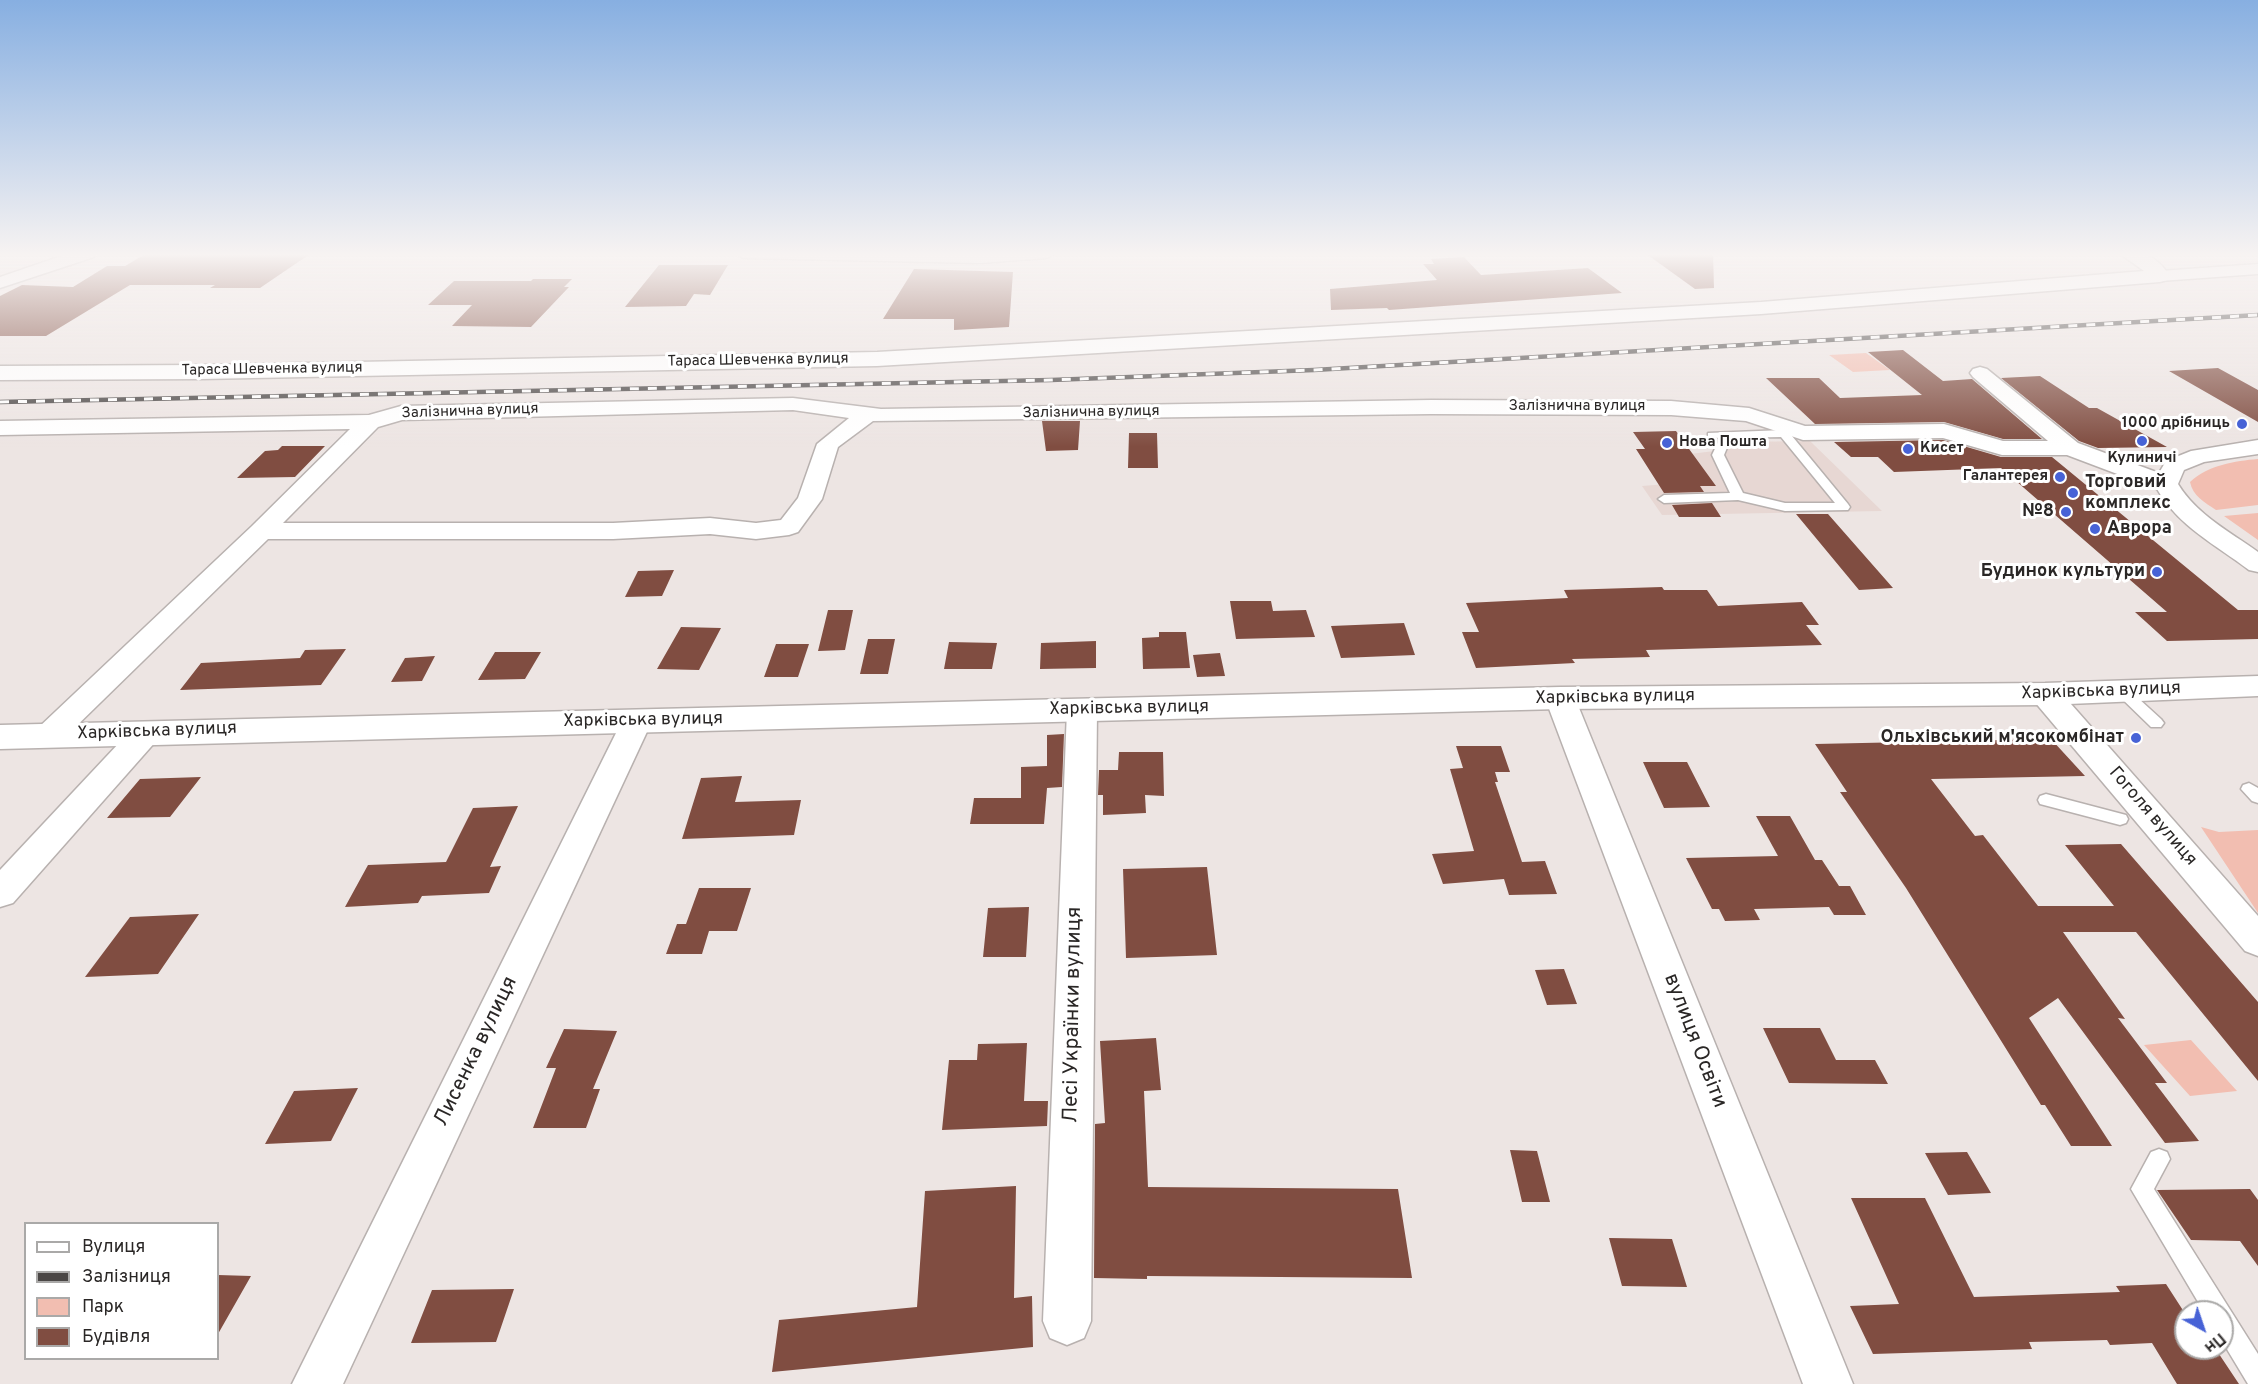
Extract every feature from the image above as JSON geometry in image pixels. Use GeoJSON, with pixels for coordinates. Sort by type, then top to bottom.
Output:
{"type":"FeatureCollection","features":[{"type":"Feature","properties":{"kind":"street","name":"Тараса Шевченка вулиця"},"geometry":{"type":"LineString","coordinates":[[0,373],[201,372],[877,359],[1586,318]]}},
{"type":"Feature","properties":{"kind":"street"},"geometry":{"type":"LineString","coordinates":[[1980,373],[2070,448]]}},
{"type":"Feature","properties":{"kind":"street","name":"Залізнична вулиця"},"geometry":{"type":"LineString","coordinates":[[0,428],[370,422],[401,413],[793,404],[869,414],[1136,413],[1431,406],[1671,408],[1749,415],[1794,433],[1944,431],[2002,448],[2070,448],[2166,484]]}},
{"type":"Feature","properties":{"kind":"street"},"geometry":{"type":"LineString","coordinates":[[261,531],[613,531],[710,526],[756,531],[789,527],[810,499],[828,444],[869,414]]}},
{"type":"Feature","properties":{"kind":"street"},"geometry":{"type":"LineString","coordinates":[[49,735],[261,531],[370,422]]}},
{"type":"Feature","properties":{"kind":"street"},"geometry":{"type":"LineString","coordinates":[[2258,447],[2199,456],[2174,466],[2166,484],[2173,498],[2191,515],[2258,564]]}},
{"type":"Feature","properties":{"kind":"street","name":"Харківська вулиця"},"geometry":{"type":"LineString","coordinates":[[0,737],[1560,698],[2045,694],[2258,686]]}},
{"type":"Feature","properties":{"kind":"street","name":"Гоголя вулиця"},"geometry":{"type":"LineString","coordinates":[[2045,694],[2258,941]]}},
{"type":"Feature","properties":{"kind":"street","name":"вулиця Освіти"},"geometry":{"type":"LineString","coordinates":[[1560,698],[1828,1384]]}},
{"type":"Feature","properties":{"kind":"street","name":"Лесі Українки вулиця"},"geometry":{"type":"LineString","coordinates":[[1067,1321],[1082,710]]}},
{"type":"Feature","properties":{"kind":"street","name":"Лисенка вулиця"},"geometry":{"type":"LineString","coordinates":[[317,1384],[637,721]]}},
{"type":"Feature","properties":{"kind":"street"},"geometry":{"type":"LineString","coordinates":[[0,893],[146,733]]}},
{"type":"Feature","properties":{"kind":"lane"},"geometry":{"type":"LineString","coordinates":[[1664,499],[1738,496],[1785,507],[1844,507],[1794,433],[1712,435]]}},
{"type":"Feature","properties":{"kind":"lane"},"geometry":{"type":"LineString","coordinates":[[1727,434],[1718,455],[1738,496]]}},
{"type":"Feature","properties":{"kind":"lane"},"geometry":{"type":"LineString","coordinates":[[2122,691],[2156,723]]}},
{"type":"Feature","properties":{"kind":"lane"},"geometry":{"type":"LineString","coordinates":[[2046,800],[2120,819]]}},
{"type":"Feature","properties":{"kind":"lane"},"geometry":{"type":"LineString","coordinates":[[2159,1159],[2142,1189],[2211,1300]]}},
{"type":"Feature","properties":{"kind":"lane"},"geometry":{"type":"LineString","coordinates":[[2234,1338],[2258,1377]]}},
{"type":"Feature","properties":{"kind":"shaded area"},"geometry":{"type":"Polygon","coordinates":[[[1810,441],[1882,511],[1662,515],[1642,486],[1667,484],[1648,459],[1723,450],[1736,442],[1810,441]]]}},
{"type":"Feature","properties":{"kind":"green space"},"geometry":{"type":"Polygon","coordinates":[[[1866,353],[1890,370],[1853,372],[1829,355],[1866,353]]]}},
{"type":"Feature","properties":{"kind":"green space"},"geometry":{"type":"Polygon","coordinates":[[[2258,459],[2258,505],[2216,510],[2200,498],[2191,487],[2190,482],[2213,468],[2258,459]]]}},
{"type":"Feature","properties":{"kind":"green space"},"geometry":{"type":"Polygon","coordinates":[[[2258,513],[2258,540],[2224,516],[2258,513]]]}},
{"type":"Feature","properties":{"kind":"green space"},"geometry":{"type":"Polygon","coordinates":[[[2201,827],[2219,832],[2258,830],[2258,913],[2201,827]]]}},
{"type":"Feature","properties":{"kind":"green space"},"geometry":{"type":"Polygon","coordinates":[[[2191,1040],[2237,1091],[2190,1096],[2144,1045],[2191,1040]]]}},
{"type":"Feature","properties":{"kind":"building"},"geometry":{"type":"Polygon","coordinates":[[[0,318],[76,318],[46,336],[0,336],[0,318]]]}},
{"type":"Feature","properties":{"kind":"building"},"geometry":{"type":"Polygon","coordinates":[[[460,318],[540,318],[531,327],[452,326],[460,318]]]}},
{"type":"Feature","properties":{"kind":"building"},"geometry":{"type":"Polygon","coordinates":[[[1010,318],[1009,327],[954,330],[954,319],[883,319],[1010,318]]]}},
{"type":"Feature","properties":{"kind":"building"},"geometry":{"type":"Polygon","coordinates":[[[1903,350],[1943,381],[1972,379],[2042,439],[2003,439],[1944,422],[1815,424],[1766,378],[1819,378],[1840,398],[1922,395],[1868,352],[1903,350]]]}},
{"type":"Feature","properties":{"kind":"building"},"geometry":{"type":"Polygon","coordinates":[[[2218,368],[2258,390],[2258,422],[2169,371],[2218,368]]]}},
{"type":"Feature","properties":{"kind":"building"},"geometry":{"type":"Polygon","coordinates":[[[2040,376],[2089,408],[2097,408],[2167,447],[2098,448],[2079,441],[2001,378],[2040,376]]]}},
{"type":"Feature","properties":{"kind":"building"},"geometry":{"type":"Polygon","coordinates":[[[1042,421],[1080,421],[1078,450],[1046,451],[1042,421]]]}},
{"type":"Feature","properties":{"kind":"building"},"geometry":{"type":"Polygon","coordinates":[[[1676,431],[1716,486],[1700,486],[1704,492],[1664,493],[1636,449],[1645,449],[1633,432],[1676,431]]]}},
{"type":"Feature","properties":{"kind":"building"},"geometry":{"type":"Polygon","coordinates":[[[1129,433],[1157,433],[1158,468],[1128,468],[1129,433]]]}},
{"type":"Feature","properties":{"kind":"building"},"geometry":{"type":"Polygon","coordinates":[[[1943,440],[2001,457],[2052,457],[2238,610],[2258,610],[2258,639],[2167,641],[2135,612],[2167,612],[2001,468],[1894,472],[1878,457],[1851,457],[1834,442],[1943,440]]]}},
{"type":"Feature","properties":{"kind":"building"},"geometry":{"type":"Polygon","coordinates":[[[282,446],[325,446],[295,477],[237,478],[265,451],[278,450],[282,446]]]}},
{"type":"Feature","properties":{"kind":"building"},"geometry":{"type":"Polygon","coordinates":[[[1712,503],[1721,517],[1679,517],[1672,505],[1712,503]]]}},
{"type":"Feature","properties":{"kind":"building"},"geometry":{"type":"Polygon","coordinates":[[[1796,514],[1828,514],[1893,588],[1859,590],[1796,514]]]}},
{"type":"Feature","properties":{"kind":"building"},"geometry":{"type":"Polygon","coordinates":[[[674,570],[662,596],[625,597],[638,571],[674,570]]]}},
{"type":"Feature","properties":{"kind":"building"},"geometry":{"type":"Polygon","coordinates":[[[1662,587],[1664,590],[1707,590],[1718,606],[1802,602],[1819,625],[1806,625],[1822,645],[1646,650],[1650,657],[1572,659],[1575,663],[1476,668],[1462,632],[1479,632],[1466,603],[1568,598],[1564,590],[1662,587]]]}},
{"type":"Feature","properties":{"kind":"building"},"geometry":{"type":"Polygon","coordinates":[[[1230,601],[1271,601],[1273,611],[1306,610],[1315,637],[1236,639],[1230,601]]]}},
{"type":"Feature","properties":{"kind":"building"},"geometry":{"type":"Polygon","coordinates":[[[828,610],[853,610],[845,650],[818,651],[828,610]]]}},
{"type":"Feature","properties":{"kind":"building"},"geometry":{"type":"Polygon","coordinates":[[[1404,623],[1415,655],[1341,658],[1331,626],[1404,623]]]}},
{"type":"Feature","properties":{"kind":"building"},"geometry":{"type":"Polygon","coordinates":[[[681,627],[721,628],[699,670],[657,669],[681,627]]]}},
{"type":"Feature","properties":{"kind":"building"},"geometry":{"type":"Polygon","coordinates":[[[1159,632],[1186,632],[1190,668],[1143,669],[1142,638],[1159,637],[1159,632]]]}},
{"type":"Feature","properties":{"kind":"building"},"geometry":{"type":"Polygon","coordinates":[[[868,639],[895,639],[888,674],[860,674],[868,639]]]}},
{"type":"Feature","properties":{"kind":"building"},"geometry":{"type":"Polygon","coordinates":[[[1096,641],[1096,668],[1040,669],[1041,643],[1096,641]]]}},
{"type":"Feature","properties":{"kind":"building"},"geometry":{"type":"Polygon","coordinates":[[[949,642],[997,643],[992,669],[944,669],[949,642]]]}},
{"type":"Feature","properties":{"kind":"building"},"geometry":{"type":"Polygon","coordinates":[[[776,644],[809,644],[798,677],[764,677],[776,644]]]}},
{"type":"Feature","properties":{"kind":"building"},"geometry":{"type":"Polygon","coordinates":[[[346,649],[321,685],[180,690],[201,663],[300,658],[305,650],[346,649]]]}},
{"type":"Feature","properties":{"kind":"building"},"geometry":{"type":"Polygon","coordinates":[[[495,652],[541,652],[525,679],[478,680],[495,652]]]}},
{"type":"Feature","properties":{"kind":"building"},"geometry":{"type":"Polygon","coordinates":[[[1220,653],[1225,676],[1197,677],[1193,655],[1220,653]]]}},
{"type":"Feature","properties":{"kind":"building"},"geometry":{"type":"Polygon","coordinates":[[[435,656],[422,681],[391,682],[405,658],[435,656]]]}},
{"type":"Feature","properties":{"kind":"building"},"geometry":{"type":"Polygon","coordinates":[[[1064,734],[1062,787],[1047,788],[1044,824],[970,824],[974,798],[1021,798],[1021,767],[1047,766],[1047,735],[1064,734]]]}},
{"type":"Feature","properties":{"kind":"building"},"geometry":{"type":"Polygon","coordinates":[[[2051,739],[2085,776],[1931,779],[1975,836],[1983,835],[2038,906],[2114,906],[2065,845],[2121,844],[2258,1002],[2258,1081],[2136,932],[2063,932],[2125,1019],[2118,1018],[2167,1083],[2155,1083],[2199,1141],[2165,1143],[2058,998],[2029,1018],[2112,1146],[2071,1146],[2045,1105],[2041,1105],[1906,888],[1840,792],[1847,792],[1815,744],[2051,739]]]}},
{"type":"Feature","properties":{"kind":"building"},"geometry":{"type":"Polygon","coordinates":[[[1456,746],[1501,746],[1510,772],[1495,772],[1498,782],[1495,782],[1522,862],[1545,861],[1557,894],[1509,895],[1504,879],[1443,884],[1432,854],[1474,851],[1450,769],[1463,768],[1456,746]]]}},
{"type":"Feature","properties":{"kind":"building"},"geometry":{"type":"Polygon","coordinates":[[[1119,752],[1163,752],[1164,796],[1145,795],[1146,813],[1103,815],[1103,795],[1098,795],[1099,770],[1118,770],[1119,752]]]}},
{"type":"Feature","properties":{"kind":"building"},"geometry":{"type":"Polygon","coordinates":[[[1643,762],[1687,762],[1710,807],[1664,808],[1643,762]]]}},
{"type":"Feature","properties":{"kind":"building"},"geometry":{"type":"Polygon","coordinates":[[[742,776],[735,802],[801,800],[794,835],[682,839],[701,778],[742,776]]]}},
{"type":"Feature","properties":{"kind":"building"},"geometry":{"type":"Polygon","coordinates":[[[201,777],[170,817],[107,818],[140,779],[201,777]]]}},
{"type":"Feature","properties":{"kind":"building"},"geometry":{"type":"Polygon","coordinates":[[[518,806],[490,867],[501,866],[489,893],[422,896],[418,903],[345,907],[368,865],[446,862],[473,808],[518,806]]]}},
{"type":"Feature","properties":{"kind":"building"},"geometry":{"type":"Polygon","coordinates":[[[1756,816],[1790,816],[1815,860],[1822,860],[1839,886],[1850,886],[1866,915],[1834,915],[1829,907],[1754,909],[1760,920],[1725,921],[1719,909],[1712,909],[1686,858],[1778,856],[1756,816]]]}},
{"type":"Feature","properties":{"kind":"building"},"geometry":{"type":"Polygon","coordinates":[[[1207,867],[1217,955],[1126,958],[1123,869],[1207,867]]]}},
{"type":"Feature","properties":{"kind":"building"},"geometry":{"type":"Polygon","coordinates":[[[699,888],[751,888],[737,931],[709,931],[702,954],[666,954],[677,924],[686,924],[699,888]]]}},
{"type":"Feature","properties":{"kind":"building"},"geometry":{"type":"Polygon","coordinates":[[[1029,907],[1026,957],[983,957],[988,908],[1029,907]]]}},
{"type":"Feature","properties":{"kind":"building"},"geometry":{"type":"Polygon","coordinates":[[[199,914],[158,974],[85,977],[130,917],[199,914]]]}},
{"type":"Feature","properties":{"kind":"building"},"geometry":{"type":"Polygon","coordinates":[[[1564,969],[1577,1004],[1547,1005],[1535,970],[1564,969]]]}},
{"type":"Feature","properties":{"kind":"building"},"geometry":{"type":"Polygon","coordinates":[[[1763,1028],[1820,1028],[1836,1060],[1875,1060],[1888,1084],[1789,1083],[1763,1028]]]}},
{"type":"Feature","properties":{"kind":"building"},"geometry":{"type":"Polygon","coordinates":[[[564,1029],[617,1031],[593,1089],[600,1089],[586,1128],[533,1128],[556,1068],[546,1068],[564,1029]]]}},
{"type":"Feature","properties":{"kind":"building"},"geometry":{"type":"Polygon","coordinates":[[[1156,1038],[1161,1090],[1144,1091],[1148,1187],[1398,1189],[1412,1278],[1147,1276],[1147,1279],[1094,1278],[1095,1124],[1105,1123],[1100,1041],[1156,1038]]]}},
{"type":"Feature","properties":{"kind":"building"},"geometry":{"type":"Polygon","coordinates":[[[1027,1043],[1024,1101],[1048,1101],[1047,1126],[942,1130],[949,1060],[977,1060],[978,1044],[1027,1043]]]}},
{"type":"Feature","properties":{"kind":"building"},"geometry":{"type":"Polygon","coordinates":[[[358,1088],[331,1141],[265,1144],[294,1091],[358,1088]]]}},
{"type":"Feature","properties":{"kind":"building"},"geometry":{"type":"Polygon","coordinates":[[[1510,1150],[1537,1151],[1550,1202],[1522,1202],[1510,1150]]]}},
{"type":"Feature","properties":{"kind":"building"},"geometry":{"type":"Polygon","coordinates":[[[1967,1152],[1991,1193],[1948,1195],[1925,1153],[1967,1152]]]}},
{"type":"Feature","properties":{"kind":"building"},"geometry":{"type":"Polygon","coordinates":[[[1016,1186],[1014,1298],[1032,1296],[1033,1347],[772,1372],[779,1320],[917,1307],[925,1191],[1016,1186]]]}},
{"type":"Feature","properties":{"kind":"building"},"geometry":{"type":"Polygon","coordinates":[[[2250,1189],[2258,1200],[2258,1266],[2240,1241],[2191,1240],[2157,1190],[2250,1189]]]}},
{"type":"Feature","properties":{"kind":"building"},"geometry":{"type":"Polygon","coordinates":[[[1851,1198],[1925,1198],[1974,1297],[2120,1292],[2116,1286],[2166,1284],[2176,1300],[2174,1300],[2174,1360],[2223,1360],[2239,1384],[2177,1384],[2152,1343],[2110,1345],[2107,1340],[2029,1342],[2032,1349],[1873,1354],[1850,1306],[1899,1304],[1851,1198]]]}},
{"type":"Feature","properties":{"kind":"building"},"geometry":{"type":"Polygon","coordinates":[[[1609,1238],[1672,1239],[1687,1287],[1622,1286],[1609,1238]]]}},
{"type":"Feature","properties":{"kind":"building"},"geometry":{"type":"Polygon","coordinates":[[[219,1275],[251,1276],[219,1332],[219,1275]]]}},
{"type":"Feature","properties":{"kind":"building"},"geometry":{"type":"Polygon","coordinates":[[[514,1289],[496,1342],[411,1343],[432,1290],[514,1289]]]}},
{"type":"Feature","properties":{"kind":"railway"},"geometry":{"type":"LineString","coordinates":[[0,402],[1051,380],[1314,370],[2214,318]]}},
{"type":"Feature","properties":{"kind":"place","name":"1000 дрібниць"},"geometry":{"type":"Point","coordinates":[2242,424]}},
{"type":"Feature","properties":{"kind":"place","name":"Кулиничі"},"geometry":{"type":"Point","coordinates":[2142,441]}},
{"type":"Feature","properties":{"kind":"place","name":"Нова Пошта"},"geometry":{"type":"Point","coordinates":[1667,443]}},
{"type":"Feature","properties":{"kind":"place","name":"Кисет"},"geometry":{"type":"Point","coordinates":[1908,449]}},
{"type":"Feature","properties":{"kind":"place","name":"Галантерея"},"geometry":{"type":"Point","coordinates":[2060,477]}},
{"type":"Feature","properties":{"kind":"place","name":"Торговий комплекс"},"geometry":{"type":"Point","coordinates":[2073,493]}},
{"type":"Feature","properties":{"kind":"place","name":"№8"},"geometry":{"type":"Point","coordinates":[2066,512]}},
{"type":"Feature","properties":{"kind":"place","name":"Аврора"},"geometry":{"type":"Point","coordinates":[2095,529]}},
{"type":"Feature","properties":{"kind":"place","name":"Будинок культури"},"geometry":{"type":"Point","coordinates":[2157,572]}},
{"type":"Feature","properties":{"kind":"place","name":"Ольхівський м'ясокомбінат"},"geometry":{"type":"Point","coordinates":[2136,738]}}]}
